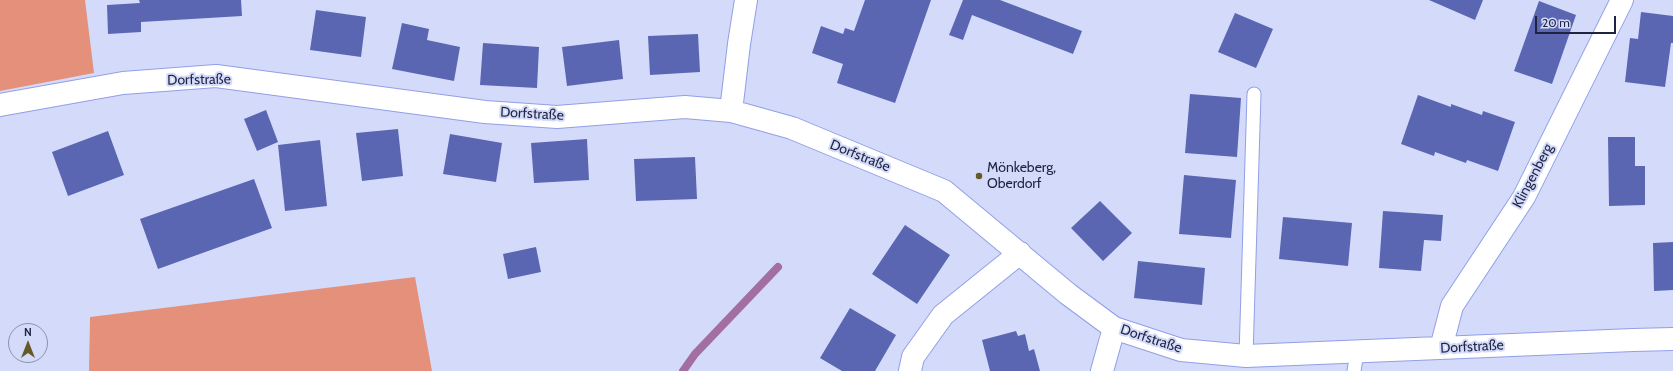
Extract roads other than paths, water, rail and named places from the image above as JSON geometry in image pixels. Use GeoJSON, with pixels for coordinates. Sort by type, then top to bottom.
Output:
{"type":"FeatureCollection","features":[{"type":"Feature","properties":{"kind":"street"},"geometry":{"type":"LineString","coordinates":[[731,111],[746,0]]}},
{"type":"Feature","properties":{"kind":"street","name":"Klingenberg"},"geometry":{"type":"LineString","coordinates":[[1441,348],[1452,306],[1524,197],[1622,0]]}},
{"type":"Feature","properties":{"kind":"street","name":"Dorfstraße"},"geometry":{"type":"LineString","coordinates":[[0,105],[123,83],[216,76],[485,112],[557,117],[685,108],[731,111],[792,128],[944,191],[1068,294],[1114,328],[1181,350],[1246,356],[1355,362],[1441,348],[1673,339]]}},
{"type":"Feature","properties":{"kind":"street"},"geometry":{"type":"LineString","coordinates":[[910,371],[913,357],[943,315],[1020,253]]}},
{"type":"Feature","properties":{"kind":"street"},"geometry":{"type":"LineString","coordinates":[[1102,371],[1114,328]]}},
{"type":"Feature","properties":{"kind":"lane"},"geometry":{"type":"LineString","coordinates":[[1246,356],[1254,94]]}},
{"type":"Feature","properties":{"kind":"waterway"},"geometry":{"type":"LineString","coordinates":[[683,371],[695,354],[778,267]]}},
{"type":"Feature","properties":{"kind":"place","name":"Mönkeberg, Oberdorf"},"geometry":{"type":"Point","coordinates":[979,176]}}]}
